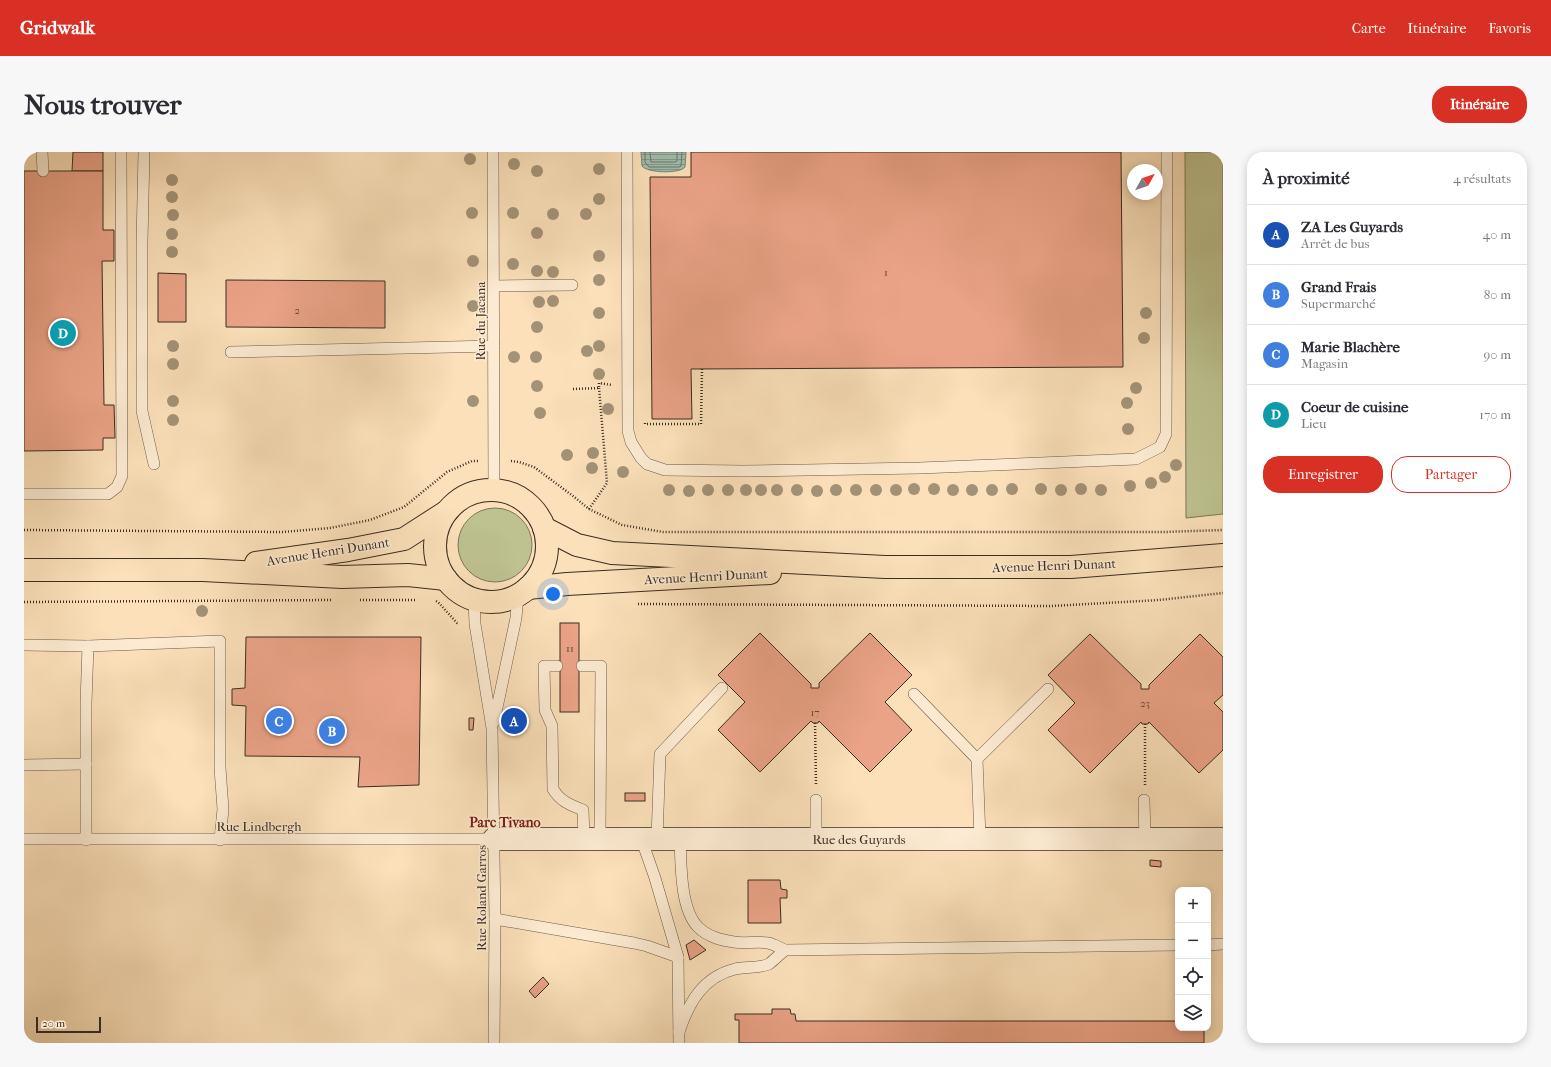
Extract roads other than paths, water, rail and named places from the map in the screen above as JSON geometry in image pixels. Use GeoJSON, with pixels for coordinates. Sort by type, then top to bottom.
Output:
{"type":"FeatureCollection","features":[{"type":"Feature","properties":{"kind":"main road"},"geometry":{"type":"LineString","coordinates":[[494,490],[514,495],[529,504],[537,514],[544,528],[547,544],[545,561],[539,576],[523,592],[504,601],[489,602],[474,600],[458,592],[446,579],[436,560],[435,544],[438,528],[446,512],[462,498],[477,491],[494,490]]}},
{"type":"Feature","properties":{"kind":"main road","name":"Avenue Henri Dunant"},"geometry":{"type":"LineString","coordinates":[[203,570],[348,550],[404,539],[446,512]]}},
{"type":"Feature","properties":{"kind":"main road","name":"Avenue Henri Dunant"},"geometry":{"type":"LineString","coordinates":[[544,528],[577,546],[612,553],[885,567],[1071,567],[1223,555]]}},
{"type":"Feature","properties":{"kind":"main road","name":"Avenue Henri Dunant"},"geometry":{"type":"LineString","coordinates":[[523,592],[567,584],[885,567]]}},
{"type":"Feature","properties":{"kind":"main road","name":"Avenue Henri Dunant"},"geometry":{"type":"LineString","coordinates":[[24,570],[203,570],[342,576],[408,575],[446,579]]}},
{"type":"Feature","properties":{"kind":"street","name":"Rue des Guyards"},"geometry":{"type":"LineString","coordinates":[[494,839],[1223,839]]}},
{"type":"Feature","properties":{"kind":"lane"},"geometry":{"type":"LineString","coordinates":[[42,152],[43,171]]}},
{"type":"Feature","properties":{"kind":"lane"},"geometry":{"type":"LineString","coordinates":[[24,494],[108,494],[117,487],[122,476],[121,152]]}},
{"type":"Feature","properties":{"kind":"lane"},"geometry":{"type":"LineString","coordinates":[[144,152],[142,242],[142,411],[154,464]]}},
{"type":"Feature","properties":{"kind":"lane","name":"Rue du Jacana"},"geometry":{"type":"LineString","coordinates":[[493,152],[494,490]]}},
{"type":"Feature","properties":{"kind":"lane"},"geometry":{"type":"LineString","coordinates":[[627,152],[628,431],[631,442],[640,458],[647,464],[665,470],[743,471],[912,468],[1136,459],[1160,448],[1166,434],[1167,152]]}},
{"type":"Feature","properties":{"kind":"lane"},"geometry":{"type":"LineString","coordinates":[[494,286],[572,285]]}},
{"type":"Feature","properties":{"kind":"lane"},"geometry":{"type":"LineString","coordinates":[[231,352],[494,346]]}},
{"type":"Feature","properties":{"kind":"lane","name":"Rue Roland Garros"},"geometry":{"type":"LineString","coordinates":[[492,728],[523,592]]}},
{"type":"Feature","properties":{"kind":"lane","name":"Rue Roland Garros"},"geometry":{"type":"LineString","coordinates":[[474,600],[476,624],[492,728],[495,919],[494,1043]]}},
{"type":"Feature","properties":{"kind":"lane"},"geometry":{"type":"LineString","coordinates":[[24,645],[88,646],[220,641],[220,768],[222,809],[220,840]]}},
{"type":"Feature","properties":{"kind":"lane"},"geometry":{"type":"LineString","coordinates":[[86,840],[86,703],[88,646]]}},
{"type":"Feature","properties":{"kind":"lane"},"geometry":{"type":"LineString","coordinates":[[558,666],[544,666],[545,710],[552,726],[553,789],[558,797],[565,803],[582,810],[592,838]]}},
{"type":"Feature","properties":{"kind":"lane"},"geometry":{"type":"LineString","coordinates":[[582,666],[601,666],[592,838]]}},
{"type":"Feature","properties":{"kind":"lane"},"geometry":{"type":"LineString","coordinates":[[679,1037],[678,957],[655,878],[649,838],[660,754],[722,688]]}},
{"type":"Feature","properties":{"kind":"lane"},"geometry":{"type":"LineString","coordinates":[[977,758],[1048,689]]}},
{"type":"Feature","properties":{"kind":"lane"},"geometry":{"type":"LineString","coordinates":[[914,694],[977,758],[980,838]]}},
{"type":"Feature","properties":{"kind":"lane"},"geometry":{"type":"LineString","coordinates":[[24,765],[86,764]]}},
{"type":"Feature","properties":{"kind":"lane"},"geometry":{"type":"LineString","coordinates":[[816,800],[816,839]]}},
{"type":"Feature","properties":{"kind":"lane"},"geometry":{"type":"LineString","coordinates":[[1144,800],[1145,839]]}},
{"type":"Feature","properties":{"kind":"lane"},"geometry":{"type":"LineString","coordinates":[[680,838],[683,889],[691,918],[698,927],[718,939],[737,943],[769,943],[785,950],[1175,945]]}},
{"type":"Feature","properties":{"kind":"lane","name":"Rue Lindbergh"},"geometry":{"type":"LineString","coordinates":[[24,839],[494,839]]}},
{"type":"Feature","properties":{"kind":"lane"},"geometry":{"type":"LineString","coordinates":[[495,919],[634,943],[678,957]]}},
{"type":"Feature","properties":{"kind":"lane"},"geometry":{"type":"LineString","coordinates":[[1211,944],[1223,944]]}},
{"type":"Feature","properties":{"kind":"lane"},"geometry":{"type":"LineString","coordinates":[[679,1037],[685,1014],[696,996],[708,982],[720,974],[736,969],[768,964],[785,950]]}},
{"type":"Feature","properties":{"kind":"water"},"geometry":{"type":"Polygon","coordinates":[[[641,152],[686,152],[685,167],[671,172],[650,170],[642,166],[641,152]]]}},
{"type":"Feature","properties":{"kind":"place","name":"Coeur de cuisine"},"geometry":{"type":"Point","coordinates":[63,333]}},
{"type":"Feature","properties":{"kind":"place","name":"Marie Blachère"},"geometry":{"type":"Point","coordinates":[279,721]}},
{"type":"Feature","properties":{"kind":"place","name":"ZA Les Guyards"},"geometry":{"type":"Point","coordinates":[514,721]}},
{"type":"Feature","properties":{"kind":"place","name":"Grand Frais"},"geometry":{"type":"Point","coordinates":[332,731]}},
{"type":"Feature","properties":{"kind":"district","name":"Parc Tivano"},"geometry":{"type":"Point","coordinates":[505,822]}}]}
